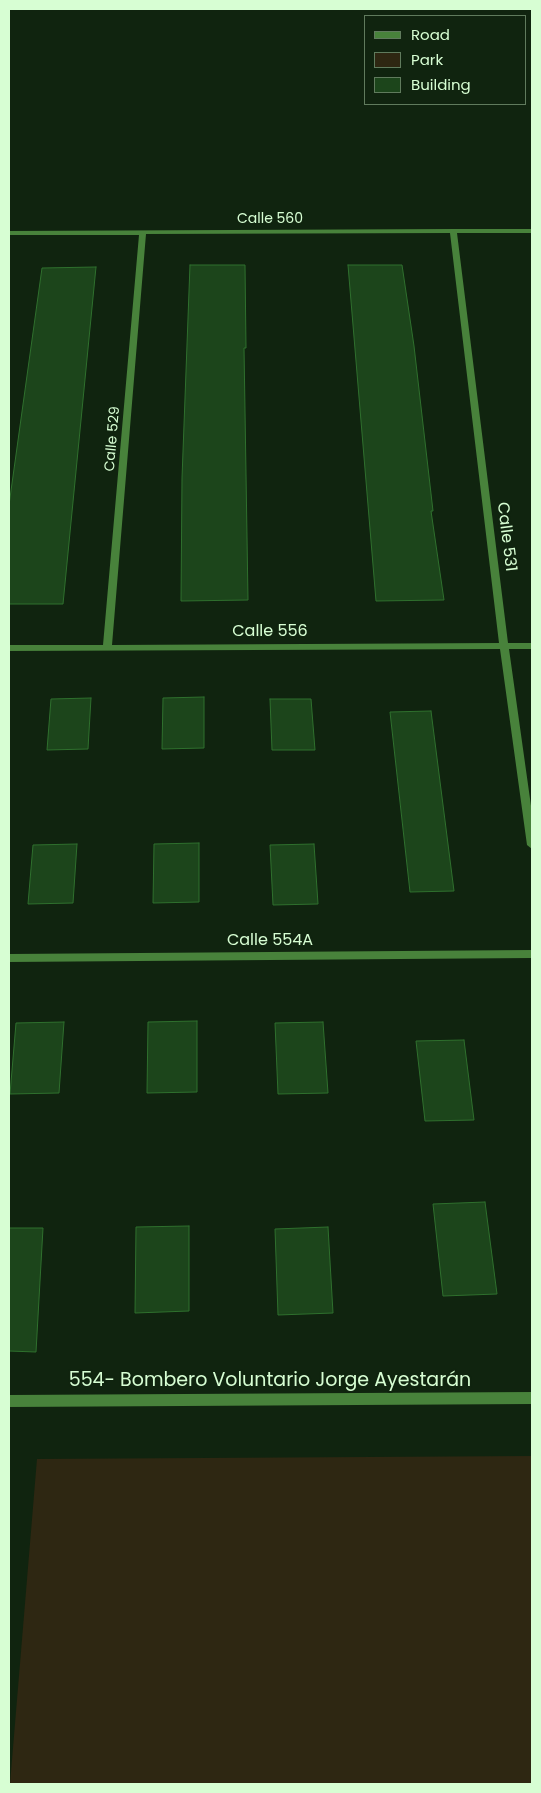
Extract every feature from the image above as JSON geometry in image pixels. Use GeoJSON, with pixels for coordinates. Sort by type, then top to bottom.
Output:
{"type":"FeatureCollection","features":[{"type":"Feature","properties":{"kind":"street","name":"Calle 531"},"geometry":{"type":"LineString","coordinates":[[453,231],[504,646],[532,845]]}},
{"type":"Feature","properties":{"kind":"street","name":"Calle 560"},"geometry":{"type":"LineString","coordinates":[[9,233],[532,231]]}},
{"type":"Feature","properties":{"kind":"street","name":"Calle 529"},"geometry":{"type":"LineString","coordinates":[[107,648],[143,232]]}},
{"type":"Feature","properties":{"kind":"street","name":"Calle 556"},"geometry":{"type":"LineString","coordinates":[[9,648],[532,646]]}},
{"type":"Feature","properties":{"kind":"street","name":"Calle 554A"},"geometry":{"type":"LineString","coordinates":[[9,958],[532,954]]}},
{"type":"Feature","properties":{"kind":"street","name":"554- Bombero Voluntario Jorge Ayestarán"},"geometry":{"type":"LineString","coordinates":[[9,1401],[532,1398]]}},
{"type":"Feature","properties":{"kind":"green space"},"geometry":{"type":"Polygon","coordinates":[[[532,1456],[532,1784],[10,1784],[37,1459],[532,1456]]]}},
{"type":"Feature","properties":{"kind":"building"},"geometry":{"type":"Polygon","coordinates":[[[190,265],[245,265],[246,348],[244,348],[248,600],[181,601],[182,478],[190,265]]]}},
{"type":"Feature","properties":{"kind":"building"},"geometry":{"type":"Polygon","coordinates":[[[348,265],[402,265],[414,346],[433,511],[431,511],[444,600],[376,601],[348,265]]]}},
{"type":"Feature","properties":{"kind":"building"},"geometry":{"type":"Polygon","coordinates":[[[96,267],[63,604],[9,604],[9,505],[42,268],[96,267]]]}},
{"type":"Feature","properties":{"kind":"building"},"geometry":{"type":"Polygon","coordinates":[[[204,697],[204,748],[162,749],[163,698],[204,697]]]}},
{"type":"Feature","properties":{"kind":"building"},"geometry":{"type":"Polygon","coordinates":[[[91,698],[88,749],[47,750],[51,699],[91,698]]]}},
{"type":"Feature","properties":{"kind":"building"},"geometry":{"type":"Polygon","coordinates":[[[270,699],[311,699],[315,750],[272,750],[270,699]]]}},
{"type":"Feature","properties":{"kind":"building"},"geometry":{"type":"Polygon","coordinates":[[[431,711],[454,891],[410,892],[390,712],[431,711]]]}},
{"type":"Feature","properties":{"kind":"building"},"geometry":{"type":"Polygon","coordinates":[[[199,843],[199,902],[153,903],[154,844],[199,843]]]}},
{"type":"Feature","properties":{"kind":"building"},"geometry":{"type":"Polygon","coordinates":[[[77,844],[73,903],[28,904],[33,845],[77,844]]]}},
{"type":"Feature","properties":{"kind":"building"},"geometry":{"type":"Polygon","coordinates":[[[314,844],[318,904],[273,905],[270,845],[314,844]]]}},
{"type":"Feature","properties":{"kind":"building"},"geometry":{"type":"Polygon","coordinates":[[[197,1021],[197,1092],[147,1093],[148,1022],[197,1021]]]}},
{"type":"Feature","properties":{"kind":"building"},"geometry":{"type":"Polygon","coordinates":[[[64,1022],[59,1093],[10,1094],[16,1023],[64,1022]]]}},
{"type":"Feature","properties":{"kind":"building"},"geometry":{"type":"Polygon","coordinates":[[[323,1022],[328,1093],[278,1094],[275,1023],[323,1022]]]}},
{"type":"Feature","properties":{"kind":"building"},"geometry":{"type":"Polygon","coordinates":[[[464,1040],[474,1120],[425,1121],[416,1041],[464,1040]]]}},
{"type":"Feature","properties":{"kind":"building"},"geometry":{"type":"Polygon","coordinates":[[[485,1202],[497,1294],[443,1296],[433,1204],[485,1202]]]}},
{"type":"Feature","properties":{"kind":"building"},"geometry":{"type":"Polygon","coordinates":[[[189,1226],[189,1311],[135,1313],[136,1227],[189,1226]]]}},
{"type":"Feature","properties":{"kind":"building"},"geometry":{"type":"Polygon","coordinates":[[[328,1227],[333,1313],[278,1315],[275,1229],[328,1227]]]}},
{"type":"Feature","properties":{"kind":"building"},"geometry":{"type":"Polygon","coordinates":[[[9,1228],[43,1228],[36,1352],[9,1351],[9,1228]]]}}]}
